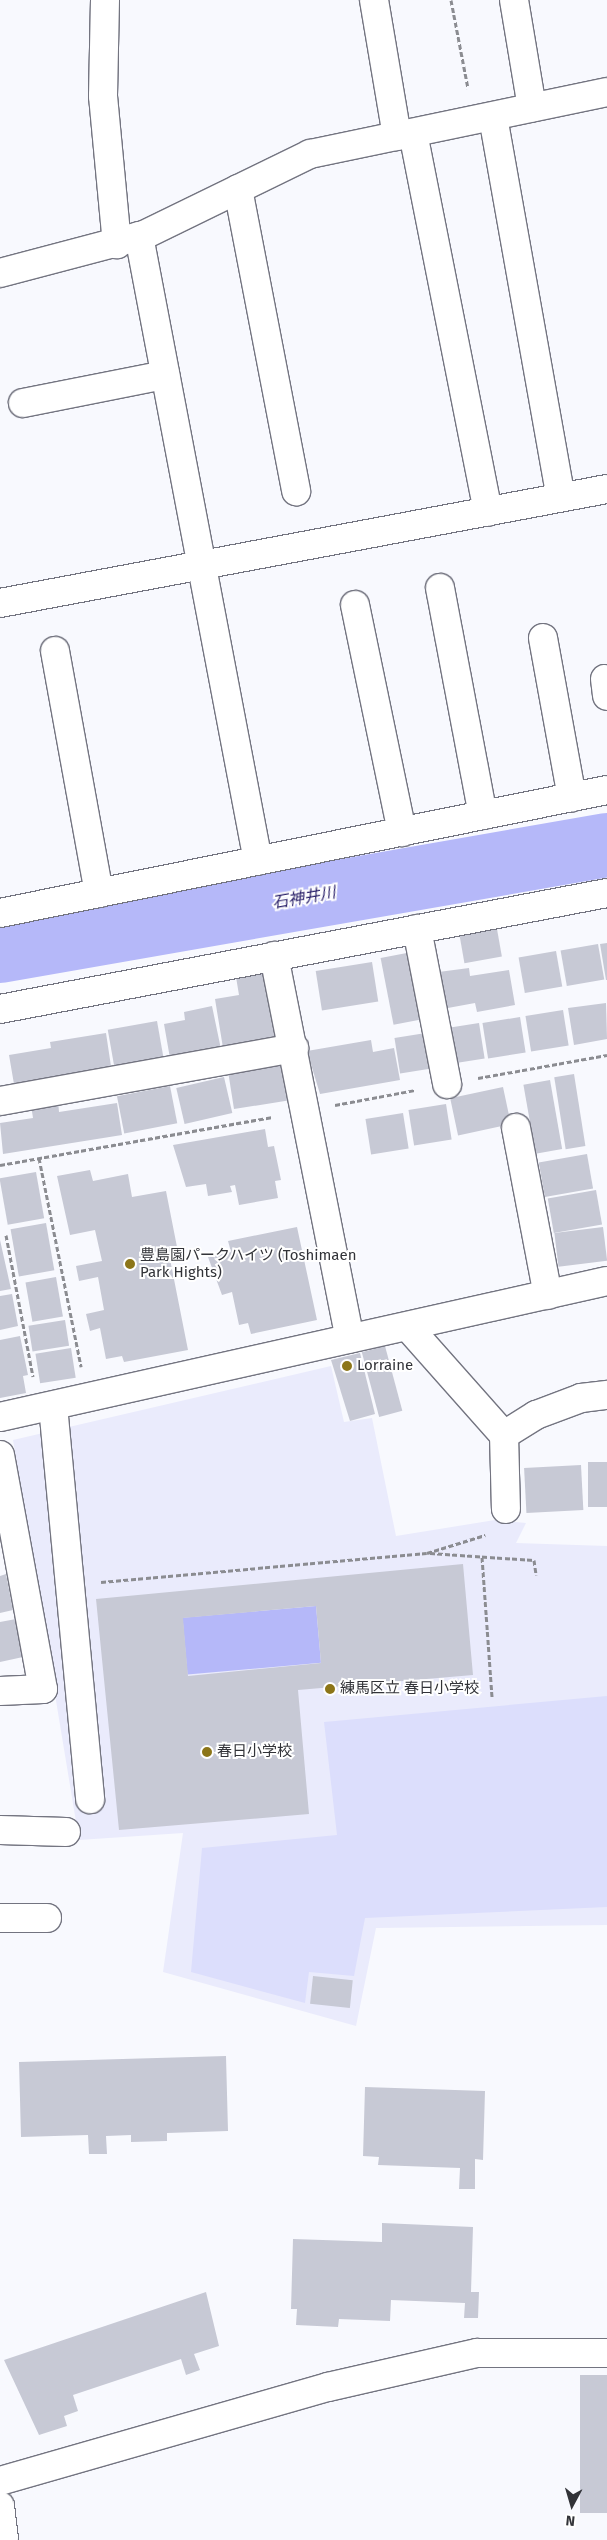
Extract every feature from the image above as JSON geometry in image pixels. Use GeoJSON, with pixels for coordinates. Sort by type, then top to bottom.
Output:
{"type":"FeatureCollection","features":[{"type":"Feature","properties":{"kind":"street"},"geometry":{"type":"LineString","coordinates":[[106,0],[103,96],[128,240],[165,375],[200,567],[258,861]]}},
{"type":"Feature","properties":{"kind":"street"},"geometry":{"type":"LineString","coordinates":[[374,0],[488,512]]}},
{"type":"Feature","properties":{"kind":"street"},"geometry":{"type":"LineString","coordinates":[[514,0],[532,107]]}},
{"type":"Feature","properties":{"kind":"street"},"geometry":{"type":"LineString","coordinates":[[0,273],[128,240],[310,154],[607,92]]}},
{"type":"Feature","properties":{"kind":"street"},"geometry":{"type":"LineString","coordinates":[[484,119],[561,497]]}},
{"type":"Feature","properties":{"kind":"street"},"geometry":{"type":"LineString","coordinates":[[238,189],[296,491]]}},
{"type":"Feature","properties":{"kind":"street"},"geometry":{"type":"LineString","coordinates":[[23,403],[165,375]]}},
{"type":"Feature","properties":{"kind":"street"},"geometry":{"type":"LineString","coordinates":[[0,603],[200,567],[607,489]]}},
{"type":"Feature","properties":{"kind":"street"},"geometry":{"type":"LineString","coordinates":[[440,588],[483,815]]}},
{"type":"Feature","properties":{"kind":"street"},"geometry":{"type":"LineString","coordinates":[[355,605],[402,832]]}},
{"type":"Feature","properties":{"kind":"street"},"geometry":{"type":"LineString","coordinates":[[543,638],[572,797]]}},
{"type":"Feature","properties":{"kind":"street"},"geometry":{"type":"LineString","coordinates":[[55,651],[99,893]]}},
{"type":"Feature","properties":{"kind":"street"},"geometry":{"type":"LineString","coordinates":[[0,913],[607,790]]}},
{"type":"Feature","properties":{"kind":"street"},"geometry":{"type":"LineString","coordinates":[[0,1009],[607,893]]}},
{"type":"Feature","properties":{"kind":"street"},"geometry":{"type":"LineString","coordinates":[[418,929],[447,1084]]}},
{"type":"Feature","properties":{"kind":"street"},"geometry":{"type":"LineString","coordinates":[[274,956],[294,1048],[350,1339]]}},
{"type":"Feature","properties":{"kind":"street"},"geometry":{"type":"LineString","coordinates":[[0,1101],[294,1048]]}},
{"type":"Feature","properties":{"kind":"street"},"geometry":{"type":"LineString","coordinates":[[516,1128],[548,1294]]}},
{"type":"Feature","properties":{"kind":"street"},"geometry":{"type":"LineString","coordinates":[[0,1418],[607,1281]]}},
{"type":"Feature","properties":{"kind":"street"},"geometry":{"type":"LineString","coordinates":[[408,1327],[504,1434],[506,1509]]}},
{"type":"Feature","properties":{"kind":"street"},"geometry":{"type":"LineString","coordinates":[[504,1434],[536,1415],[581,1398],[607,1395]]}},
{"type":"Feature","properties":{"kind":"street"},"geometry":{"type":"LineString","coordinates":[[46,1407],[70,1585],[90,1799]]}},
{"type":"Feature","properties":{"kind":"street"},"geometry":{"type":"LineString","coordinates":[[0,1455],[9,1553],[43,1689],[0,1691]]}},
{"type":"Feature","properties":{"kind":"street"},"geometry":{"type":"LineString","coordinates":[[0,1830],[66,1832]]}},
{"type":"Feature","properties":{"kind":"street"},"geometry":{"type":"LineString","coordinates":[[0,1918],[47,1918]]}},
{"type":"Feature","properties":{"kind":"street"},"geometry":{"type":"LineString","coordinates":[[0,2481],[328,2386],[477,2353],[607,2353]]}},
{"type":"Feature","properties":{"kind":"street"},"geometry":{"type":"LineString","coordinates":[[0,2506],[4,2540]]}},
{"type":"Feature","properties":{"kind":"path"},"geometry":{"type":"LineString","coordinates":[[451,0],[484,119]]}},
{"type":"Feature","properties":{"kind":"path"},"geometry":{"type":"LineString","coordinates":[[39,1158],[82,1375]]}},
{"type":"Feature","properties":{"kind":"path"},"geometry":{"type":"LineString","coordinates":[[6,1235],[46,1407]]}},
{"type":"Feature","properties":{"kind":"path"},"geometry":{"type":"LineString","coordinates":[[427,1552],[506,1529],[506,1509]]}},
{"type":"Feature","properties":{"kind":"path"},"geometry":{"type":"LineString","coordinates":[[70,1585],[427,1552],[534,1560],[536,1575]]}},
{"type":"Feature","properties":{"kind":"path"},"geometry":{"type":"LineString","coordinates":[[482,1557],[492,1698]]}},
{"type":"Feature","properties":{"kind":"shaded area","name":"練馬区立 春日小学校"},"geometry":{"type":"Polygon","coordinates":[[[331,1366],[344,1422],[372,1418],[396,1536],[495,1520],[526,1523],[516,1543],[607,1546],[607,1925],[376,1928],[356,2026],[163,1972],[183,1833],[79,1840],[13,1440],[331,1366]]]}},
{"type":"Feature","properties":{"kind":"shaded area"},"geometry":{"type":"Polygon","coordinates":[[[607,1696],[607,1907],[365,1918],[354,1976],[309,1972],[305,2003],[191,1972],[202,1848],[337,1835],[324,1722],[607,1696]]]}},
{"type":"Feature","properties":{"kind":"water"},"geometry":{"type":"Polygon","coordinates":[[[316,1606],[321,1663],[187,1674],[183,1618],[316,1606]]]}},
{"type":"Feature","properties":{"kind":"building"},"geometry":{"type":"Polygon","coordinates":[[[497,929],[502,957],[464,963],[460,936],[497,929]]]}},
{"type":"Feature","properties":{"kind":"building"},"geometry":{"type":"Polygon","coordinates":[[[607,943],[607,980],[606,980],[600,944],[607,943]]]}},
{"type":"Feature","properties":{"kind":"building"},"geometry":{"type":"Polygon","coordinates":[[[598,944],[604,979],[567,986],[561,951],[598,944]]]}},
{"type":"Feature","properties":{"kind":"building"},"geometry":{"type":"Polygon","coordinates":[[[556,951],[562,986],[525,993],[519,958],[556,951]]]}},
{"type":"Feature","properties":{"kind":"building"},"geometry":{"type":"Polygon","coordinates":[[[412,952],[425,1019],[394,1025],[381,958],[412,952]]]}},
{"type":"Feature","properties":{"kind":"building"},"geometry":{"type":"Polygon","coordinates":[[[372,962],[378,1002],[322,1010],[316,971],[372,962]]]}},
{"type":"Feature","properties":{"kind":"building"},"geometry":{"type":"Polygon","coordinates":[[[469,968],[470,976],[509,970],[515,1005],[477,1012],[475,1003],[437,1010],[431,973],[469,968]]]}},
{"type":"Feature","properties":{"kind":"building"},"geometry":{"type":"Polygon","coordinates":[[[270,971],[284,1042],[224,1054],[215,999],[239,995],[236,977],[270,971]]]}},
{"type":"Feature","properties":{"kind":"building"},"geometry":{"type":"Polygon","coordinates":[[[606,1003],[607,1039],[574,1045],[568,1008],[606,1003]]]}},
{"type":"Feature","properties":{"kind":"building"},"geometry":{"type":"Polygon","coordinates":[[[212,1006],[222,1054],[171,1064],[164,1024],[185,1020],[184,1012],[212,1006]]]}},
{"type":"Feature","properties":{"kind":"building"},"geometry":{"type":"Polygon","coordinates":[[[563,1010],[569,1046],[531,1052],[525,1016],[563,1010]]]}},
{"type":"Feature","properties":{"kind":"building"},"geometry":{"type":"Polygon","coordinates":[[[520,1017],[526,1053],[488,1059],[482,1023],[520,1017]]]}},
{"type":"Feature","properties":{"kind":"building"},"geometry":{"type":"Polygon","coordinates":[[[157,1021],[165,1066],[116,1075],[108,1030],[157,1021]]]}},
{"type":"Feature","properties":{"kind":"building"},"geometry":{"type":"Polygon","coordinates":[[[479,1023],[485,1059],[448,1064],[442,1029],[479,1023]]]}},
{"type":"Feature","properties":{"kind":"building"},"geometry":{"type":"Polygon","coordinates":[[[432,1032],[438,1068],[400,1074],[394,1038],[432,1032]]]}},
{"type":"Feature","properties":{"kind":"building"},"geometry":{"type":"Polygon","coordinates":[[[106,1033],[112,1073],[15,1090],[9,1055],[51,1048],[50,1042],[106,1033]]]}},
{"type":"Feature","properties":{"kind":"building"},"geometry":{"type":"Polygon","coordinates":[[[371,1040],[373,1052],[394,1048],[400,1080],[320,1094],[307,1051],[371,1040]]]}},
{"type":"Feature","properties":{"kind":"building"},"geometry":{"type":"Polygon","coordinates":[[[288,1060],[294,1100],[234,1109],[228,1070],[288,1060]]]}},
{"type":"Feature","properties":{"kind":"building"},"geometry":{"type":"Polygon","coordinates":[[[574,1074],[585,1146],[566,1149],[554,1077],[574,1074]]]}},
{"type":"Feature","properties":{"kind":"building"},"geometry":{"type":"Polygon","coordinates":[[[224,1077],[232,1113],[185,1124],[176,1088],[224,1077]]]}},
{"type":"Feature","properties":{"kind":"building"},"geometry":{"type":"Polygon","coordinates":[[[550,1080],[562,1149],[536,1154],[523,1085],[550,1080]]]}},
{"type":"Feature","properties":{"kind":"building"},"geometry":{"type":"Polygon","coordinates":[[[170,1086],[177,1123],[124,1134],[117,1096],[170,1086]]]}},
{"type":"Feature","properties":{"kind":"building"},"geometry":{"type":"Polygon","coordinates":[[[503,1087],[511,1124],[458,1135],[450,1098],[503,1087]]]}},
{"type":"Feature","properties":{"kind":"building"},"geometry":{"type":"Polygon","coordinates":[[[58,1100],[59,1112],[117,1103],[122,1135],[3,1154],[0,1123],[33,1118],[31,1105],[58,1100]]]}},
{"type":"Feature","properties":{"kind":"building"},"geometry":{"type":"Polygon","coordinates":[[[446,1104],[452,1140],[414,1146],[408,1110],[446,1104]]]}},
{"type":"Feature","properties":{"kind":"building"},"geometry":{"type":"Polygon","coordinates":[[[403,1113],[409,1149],[371,1155],[365,1119],[403,1113]]]}},
{"type":"Feature","properties":{"kind":"building"},"geometry":{"type":"Polygon","coordinates":[[[265,1129],[268,1147],[274,1146],[281,1180],[275,1181],[278,1198],[239,1205],[235,1185],[230,1186],[232,1192],[208,1196],[206,1184],[186,1187],[173,1145],[265,1129]]]}},
{"type":"Feature","properties":{"kind":"building"},"geometry":{"type":"Polygon","coordinates":[[[587,1154],[593,1188],[545,1197],[539,1163],[587,1154]]]}},
{"type":"Feature","properties":{"kind":"building","name":"豊島園パークハイツ (Toshimaen Park Hights)"},"geometry":{"type":"Polygon","coordinates":[[[90,1170],[93,1181],[128,1174],[132,1197],[166,1191],[178,1252],[169,1254],[188,1350],[124,1362],[122,1356],[106,1359],[100,1328],[90,1331],[86,1314],[104,1310],[98,1277],[79,1281],[76,1266],[102,1261],[95,1230],[70,1235],[57,1176],[90,1170]]]}},
{"type":"Feature","properties":{"kind":"building"},"geometry":{"type":"Polygon","coordinates":[[[36,1172],[44,1218],[8,1225],[0,1178],[36,1172]]]}},
{"type":"Feature","properties":{"kind":"building"},"geometry":{"type":"Polygon","coordinates":[[[596,1190],[602,1224],[554,1233],[548,1199],[596,1190]]]}},
{"type":"Feature","properties":{"kind":"building"},"geometry":{"type":"Polygon","coordinates":[[[46,1223],[54,1270],[19,1277],[11,1229],[46,1223]]]}},
{"type":"Feature","properties":{"kind":"building"},"geometry":{"type":"Polygon","coordinates":[[[297,1227],[317,1320],[251,1334],[248,1323],[239,1325],[232,1292],[222,1295],[208,1257],[231,1252],[228,1241],[297,1227]]]}},
{"type":"Feature","properties":{"kind":"building"},"geometry":{"type":"Polygon","coordinates":[[[603,1227],[607,1261],[559,1267],[554,1233],[603,1227]]]}},
{"type":"Feature","properties":{"kind":"building"},"geometry":{"type":"Polygon","coordinates":[[[0,1240],[11,1289],[0,1291],[0,1240]]]}},
{"type":"Feature","properties":{"kind":"building"},"geometry":{"type":"Polygon","coordinates":[[[56,1277],[63,1316],[32,1322],[25,1282],[56,1277]]]}},
{"type":"Feature","properties":{"kind":"building"},"geometry":{"type":"Polygon","coordinates":[[[12,1294],[18,1326],[0,1330],[0,1296],[12,1294]]]}},
{"type":"Feature","properties":{"kind":"building"},"geometry":{"type":"Polygon","coordinates":[[[65,1320],[69,1346],[33,1351],[28,1326],[65,1320]]]}},
{"type":"Feature","properties":{"kind":"building"},"geometry":{"type":"Polygon","coordinates":[[[20,1336],[28,1375],[23,1376],[26,1393],[0,1398],[0,1340],[20,1336]]]}},
{"type":"Feature","properties":{"kind":"building"},"geometry":{"type":"Polygon","coordinates":[[[385,1346],[402,1411],[379,1417],[362,1352],[385,1346]]]}},
{"type":"Feature","properties":{"kind":"building"},"geometry":{"type":"Polygon","coordinates":[[[71,1348],[76,1378],[40,1383],[35,1354],[71,1348]]]}},
{"type":"Feature","properties":{"kind":"building"},"geometry":{"type":"Polygon","coordinates":[[[360,1353],[375,1414],[350,1421],[331,1360],[360,1353]]]}},
{"type":"Feature","properties":{"kind":"building"},"geometry":{"type":"Polygon","coordinates":[[[588,1462],[607,1462],[607,1507],[588,1507],[588,1462]]]}},
{"type":"Feature","properties":{"kind":"building"},"geometry":{"type":"Polygon","coordinates":[[[581,1465],[583,1510],[526,1513],[524,1468],[581,1465]]]}},
{"type":"Feature","properties":{"kind":"building","name":"春日小学校"},"geometry":{"type":"Polygon","coordinates":[[[463,1564],[473,1675],[298,1690],[309,1814],[119,1830],[96,1599],[463,1564]],[[316,1606],[183,1618],[188,1676],[321,1663],[316,1606]]]}},
{"type":"Feature","properties":{"kind":"building"},"geometry":{"type":"Polygon","coordinates":[[[6,1574],[13,1610],[0,1613],[0,1576],[6,1574]]]}},
{"type":"Feature","properties":{"kind":"building"},"geometry":{"type":"Polygon","coordinates":[[[16,1619],[23,1657],[0,1662],[0,1622],[16,1619]]]}},
{"type":"Feature","properties":{"kind":"building"},"geometry":{"type":"Polygon","coordinates":[[[313,1976],[353,1980],[350,2008],[310,2004],[313,1976]]]}},
{"type":"Feature","properties":{"kind":"building"},"geometry":{"type":"Polygon","coordinates":[[[226,2056],[228,2131],[167,2133],[167,2141],[131,2142],[131,2135],[106,2136],[107,2154],[89,2154],[88,2135],[21,2137],[19,2062],[226,2056]]]}},
{"type":"Feature","properties":{"kind":"building"},"geometry":{"type":"Polygon","coordinates":[[[365,2087],[485,2091],[483,2160],[475,2159],[475,2189],[459,2189],[460,2168],[378,2165],[379,2157],[363,2156],[365,2087]]]}},
{"type":"Feature","properties":{"kind":"building"},"geometry":{"type":"Polygon","coordinates":[[[382,2223],[473,2227],[471,2292],[479,2292],[478,2318],[464,2318],[465,2303],[391,2300],[390,2321],[339,2319],[338,2327],[296,2325],[297,2309],[291,2309],[293,2239],[382,2242],[382,2223]]]}},
{"type":"Feature","properties":{"kind":"building"},"geometry":{"type":"Polygon","coordinates":[[[206,2292],[219,2346],[194,2354],[200,2370],[186,2375],[181,2359],[73,2395],[78,2411],[64,2416],[67,2426],[39,2435],[4,2360],[206,2292]]]}},
{"type":"Feature","properties":{"kind":"building"},"geometry":{"type":"Polygon","coordinates":[[[580,2375],[607,2375],[607,2513],[580,2513],[580,2375]]]}},
{"type":"Feature","properties":{"kind":"waterway","name":"石神井川"},"geometry":{"type":"LineString","coordinates":[[0,951],[607,845]]}},
{"type":"Feature","properties":{"kind":"place","name":"豊島園パークハイツ (Toshimaen Park Hights)"},"geometry":{"type":"Point","coordinates":[130,1264]}},
{"type":"Feature","properties":{"kind":"place","name":"Lorraine"},"geometry":{"type":"Point","coordinates":[347,1366]}},
{"type":"Feature","properties":{"kind":"place","name":"練馬区立 春日小学校"},"geometry":{"type":"Point","coordinates":[330,1689]}},
{"type":"Feature","properties":{"kind":"place","name":"春日小学校"},"geometry":{"type":"Point","coordinates":[207,1752]}}]}
